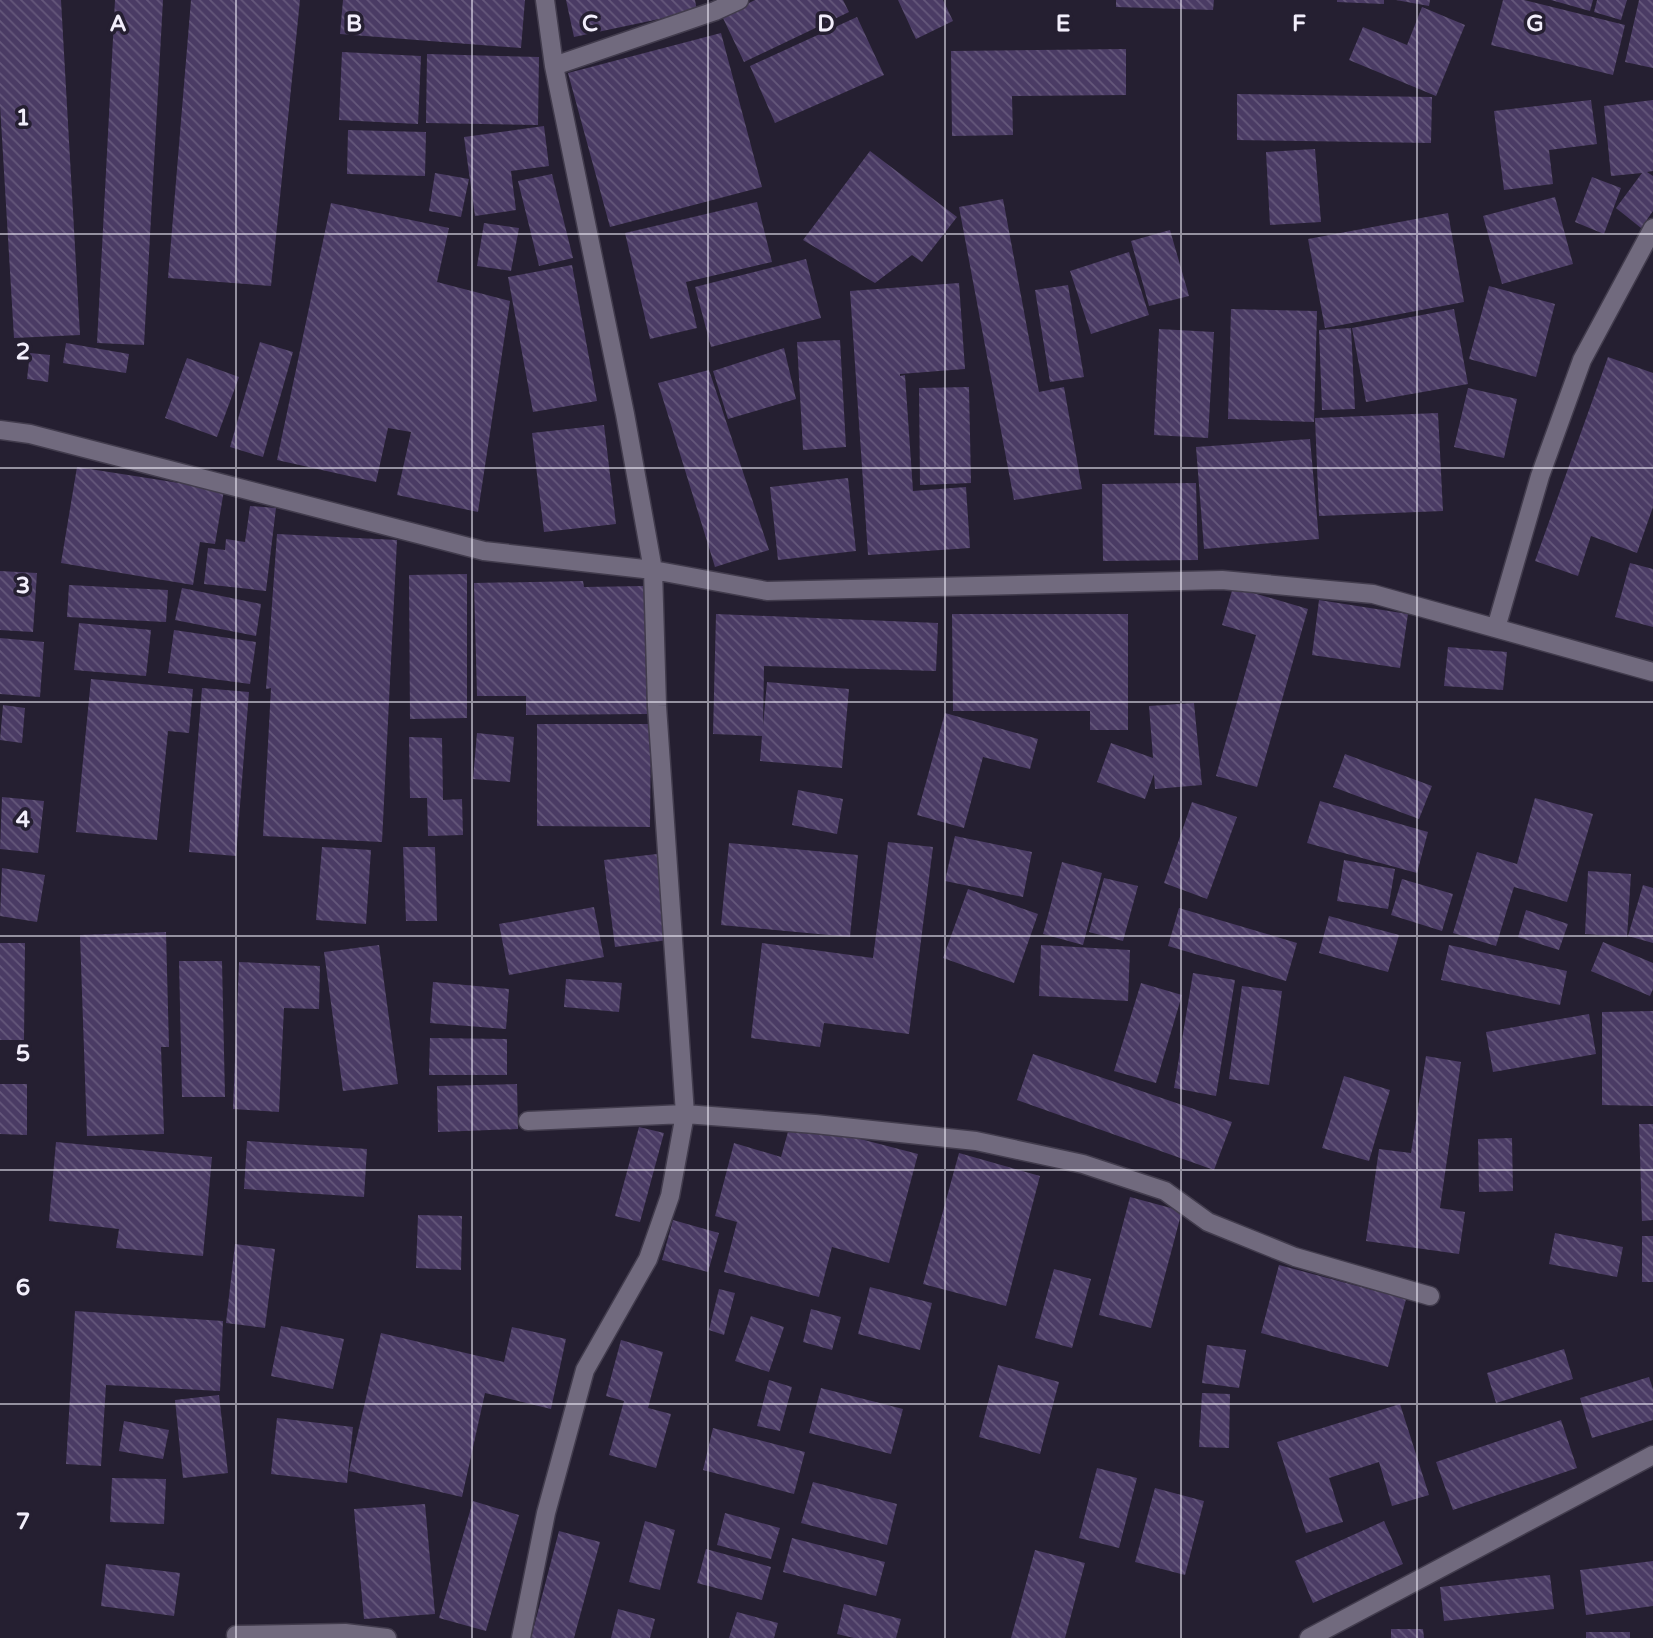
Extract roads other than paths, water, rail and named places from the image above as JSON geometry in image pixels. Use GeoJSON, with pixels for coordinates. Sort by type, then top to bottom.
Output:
{"type":"FeatureCollection","features":[{"type":"Feature","properties":{"kind":"street"},"geometry":{"type":"LineString","coordinates":[[521,1638],[546,1513],[585,1370],[648,1259],[670,1196],[685,1114],[657,706],[653,570],[625,414],[554,66],[545,0]]}},
{"type":"Feature","properties":{"kind":"street"},"geometry":{"type":"LineString","coordinates":[[554,66],[715,11],[739,0]]}},
{"type":"Feature","properties":{"kind":"street"},"geometry":{"type":"LineString","coordinates":[[1496,628],[1540,476],[1582,360],[1653,228]]}},
{"type":"Feature","properties":{"kind":"street"},"geometry":{"type":"LineString","coordinates":[[0,430],[30,434],[484,551],[653,570],[767,591],[1222,580],[1373,594],[1653,672]]}},
{"type":"Feature","properties":{"kind":"street"},"geometry":{"type":"LineString","coordinates":[[528,1121],[685,1114],[976,1140],[1083,1164],[1165,1191],[1208,1222],[1295,1257],[1430,1296]]}},
{"type":"Feature","properties":{"kind":"street"},"geometry":{"type":"LineString","coordinates":[[1309,1638],[1653,1455]]}},
{"type":"Feature","properties":{"kind":"street"},"geometry":{"type":"LineString","coordinates":[[236,1635],[345,1633],[387,1638]]}}]}
